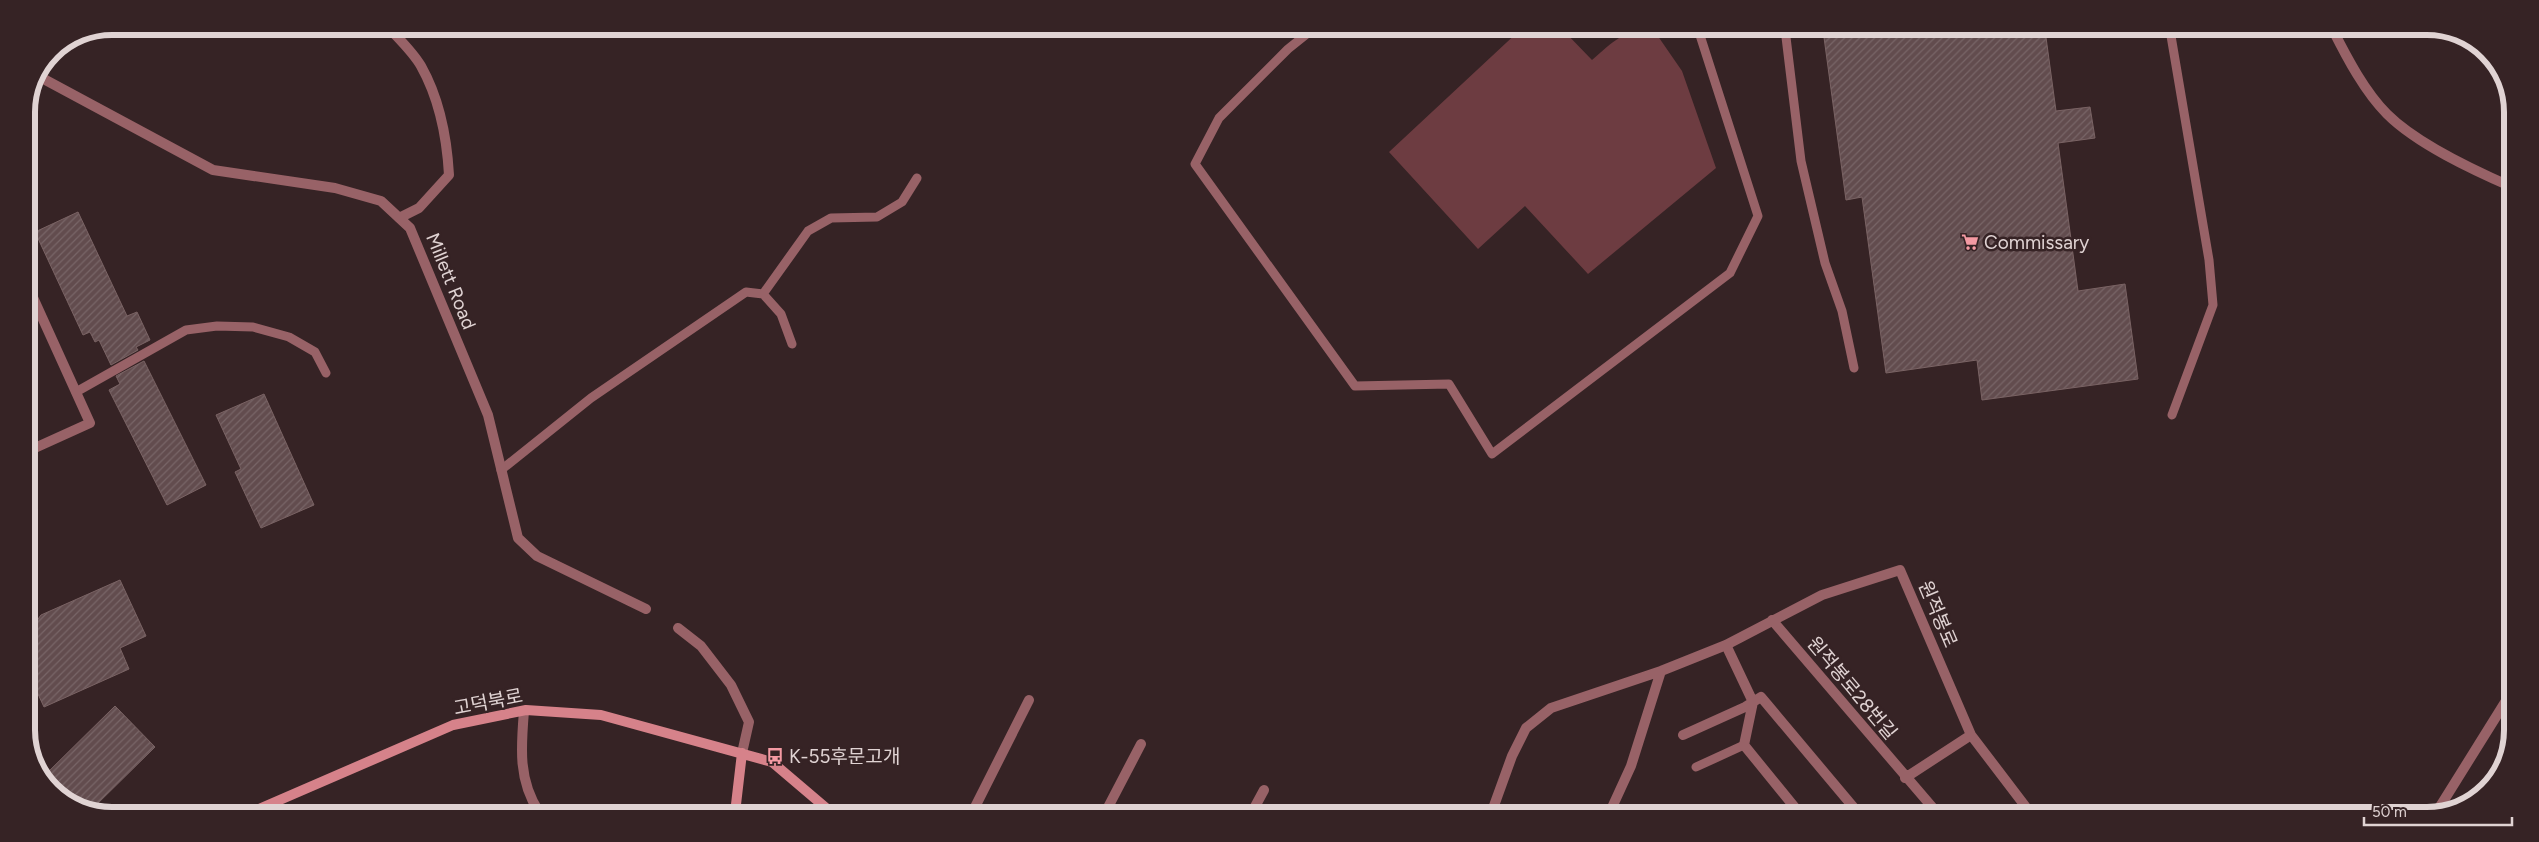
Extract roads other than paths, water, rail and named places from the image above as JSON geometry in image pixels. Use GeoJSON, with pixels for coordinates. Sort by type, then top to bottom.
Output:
{"type":"FeatureCollection","features":[{"type":"Feature","properties":{"kind":"street"},"geometry":{"type":"LineString","coordinates":[[395,35],[421,66],[434,97],[447,143],[449,175],[419,208],[399,218]]}},
{"type":"Feature","properties":{"kind":"street"},"geometry":{"type":"LineString","coordinates":[[2336,35],[2349,62],[2387,114],[2423,141],[2479,173],[2504,184]]}},
{"type":"Feature","properties":{"kind":"street","name":"Millett Road"},"geometry":{"type":"LineString","coordinates":[[43,79],[213,170],[335,188],[381,201],[410,228],[488,416],[518,538],[537,556],[646,609]]}},
{"type":"Feature","properties":{"kind":"street"},"geometry":{"type":"LineString","coordinates":[[35,302],[90,423],[35,448]]}},
{"type":"Feature","properties":{"kind":"street","name":"원적봉로"},"geometry":{"type":"LineString","coordinates":[[1494,807],[1512,756],[1526,728],[1551,708],[1661,671],[1726,645],[1822,595],[1900,570],[1971,735],[2026,807]]}},
{"type":"Feature","properties":{"kind":"street","name":"원적봉로28번길"},"geometry":{"type":"LineString","coordinates":[[1772,620],[1932,807]]}},
{"type":"Feature","properties":{"kind":"street"},"geometry":{"type":"LineString","coordinates":[[678,628],[701,646],[731,685],[749,722],[742,753],[737,807]]}},
{"type":"Feature","properties":{"kind":"street"},"geometry":{"type":"LineString","coordinates":[[1726,645],[1752,702],[1744,745],[1795,807]]}},
{"type":"Feature","properties":{"kind":"street"},"geometry":{"type":"LineString","coordinates":[[1612,807],[1631,766],[1661,671]]}},
{"type":"Feature","properties":{"kind":"street"},"geometry":{"type":"LineString","coordinates":[[1683,735],[1761,697],[1853,807]]}},
{"type":"Feature","properties":{"kind":"street"},"geometry":{"type":"LineString","coordinates":[[975,807],[1029,700]]}},
{"type":"Feature","properties":{"kind":"street"},"geometry":{"type":"LineString","coordinates":[[2441,805],[2504,704]]}},
{"type":"Feature","properties":{"kind":"street"},"geometry":{"type":"LineString","coordinates":[[524,710],[520,753],[529,797],[536,807]]}},
{"type":"Feature","properties":{"kind":"street","name":"고덕북로"},"geometry":{"type":"LineString","coordinates":[[264,807],[453,725],[524,710],[602,715],[772,762],[825,807]]}},
{"type":"Feature","properties":{"kind":"street"},"geometry":{"type":"LineString","coordinates":[[1905,778],[1971,735]]}},
{"type":"Feature","properties":{"kind":"street"},"geometry":{"type":"LineString","coordinates":[[1108,807],[1141,744]]}},
{"type":"Feature","properties":{"kind":"street"},"geometry":{"type":"LineString","coordinates":[[1255,807],[1264,790]]}},
{"type":"Feature","properties":{"kind":"lane"},"geometry":{"type":"LineString","coordinates":[[1305,35],[1288,49],[1219,118],[1195,164],[1354,386],[1449,384],[1492,454],[1730,273],[1758,216],[1700,35]]}},
{"type":"Feature","properties":{"kind":"lane"},"geometry":{"type":"LineString","coordinates":[[1786,35],[1801,161],[1826,263],[1842,311],[1854,368]]}},
{"type":"Feature","properties":{"kind":"lane"},"geometry":{"type":"LineString","coordinates":[[2171,35],[2209,260],[2213,305],[2172,415]]}},
{"type":"Feature","properties":{"kind":"lane"},"geometry":{"type":"LineString","coordinates":[[763,294],[808,231],[831,218],[877,217],[902,202],[917,178]]}},
{"type":"Feature","properties":{"kind":"lane"},"geometry":{"type":"LineString","coordinates":[[501,470],[592,398],[746,292],[763,294],[781,314],[792,344]]}},
{"type":"Feature","properties":{"kind":"lane"},"geometry":{"type":"LineString","coordinates":[[76,392],[186,330],[217,326],[253,327],[289,336],[315,352],[326,373]]}},
{"type":"Feature","properties":{"kind":"lane"},"geometry":{"type":"LineString","coordinates":[[1696,767],[1744,745]]}},
{"type":"Feature","properties":{"kind":"place","name":"Commissary"},"geometry":{"type":"Point","coordinates":[1970,242]}},
{"type":"Feature","properties":{"kind":"place","name":"K-55후문고개"},"geometry":{"type":"Point","coordinates":[775,756]}}]}
